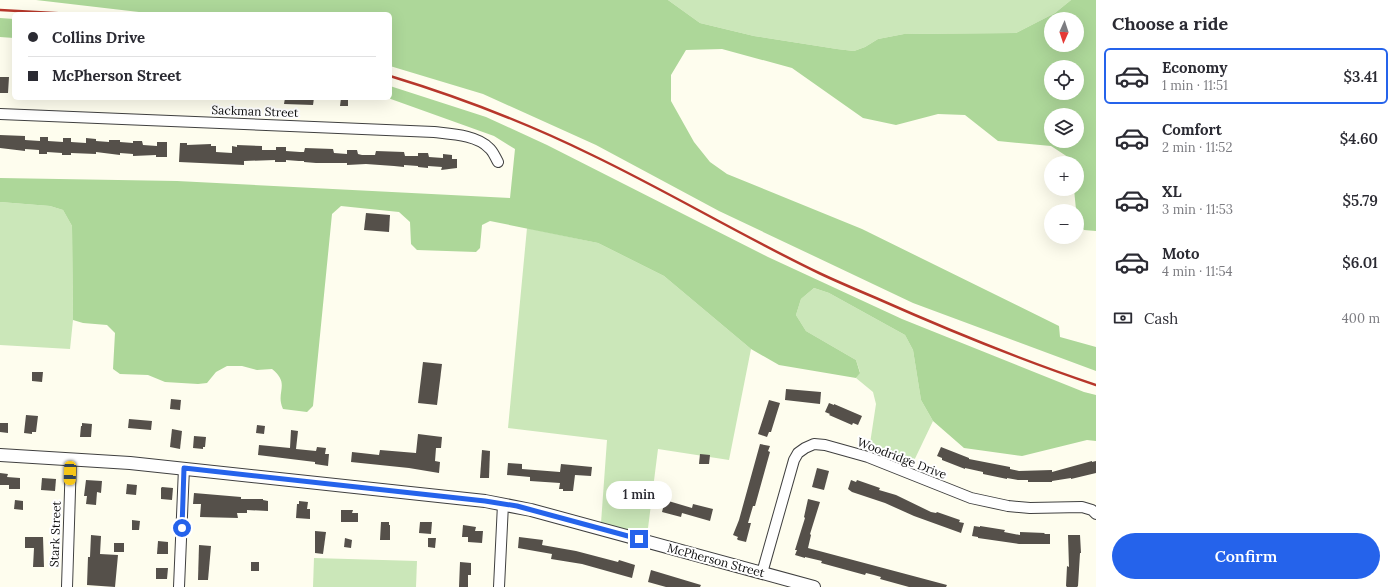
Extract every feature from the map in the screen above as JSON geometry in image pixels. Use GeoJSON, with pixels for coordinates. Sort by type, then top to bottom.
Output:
{"type":"FeatureCollection","features":[{"type":"Feature","properties":{"kind":"street","name":"Sackman Street"},"geometry":{"type":"LineString","coordinates":[[0,114],[456,134],[472,138],[486,145],[491,149],[498,162]]}},
{"type":"Feature","properties":{"kind":"street","name":"Woodridge Drive"},"geometry":{"type":"LineString","coordinates":[[762,573],[794,460],[798,453],[814,444],[824,444],[868,457],[952,492],[988,503],[1030,508],[1082,507],[1092,510],[1096,514]]}},
{"type":"Feature","properties":{"kind":"street","name":"McPherson Street"},"geometry":{"type":"LineString","coordinates":[[0,455],[184,468],[451,496],[503,504],[531,510],[814,587]]}},
{"type":"Feature","properties":{"kind":"street","name":"Stark Street"},"geometry":{"type":"LineString","coordinates":[[67,587],[71,459]]}},
{"type":"Feature","properties":{"kind":"street"},"geometry":{"type":"LineString","coordinates":[[179,587],[184,468]]}},
{"type":"Feature","properties":{"kind":"street"},"geometry":{"type":"LineString","coordinates":[[499,587],[503,504]]}},
{"type":"Feature","properties":{"kind":"green space"},"geometry":{"type":"Polygon","coordinates":[[[36,0],[668,0],[700,23],[754,36],[854,51],[865,47],[878,39],[904,34],[1016,33],[1044,19],[1044,52],[1084,52],[1084,12],[1056,12],[1071,0],[1096,0],[1096,231],[1084,230],[1084,204],[1075,204],[1075,196],[1084,196],[1084,156],[1066,156],[1054,148],[1084,148],[1084,108],[1044,108],[1044,145],[998,141],[965,115],[938,114],[896,125],[863,118],[792,68],[722,49],[686,50],[671,75],[671,101],[694,142],[710,162],[727,174],[862,229],[1059,326],[1060,337],[1096,347],[1096,371],[913,303],[719,211],[596,145],[483,94],[392,67],[392,12],[139,12],[36,0]]]}},
{"type":"Feature","properties":{"kind":"green space"},"geometry":{"type":"Polygon","coordinates":[[[668,0],[1071,0],[1056,12],[1044,12],[1044,19],[1016,33],[904,34],[878,39],[865,47],[854,51],[754,36],[700,23],[668,0]]]}},
{"type":"Feature","properties":{"kind":"green space"},"geometry":{"type":"Polygon","coordinates":[[[0,18],[12,19],[12,38],[0,37],[0,18]]]}},
{"type":"Feature","properties":{"kind":"green space"},"geometry":{"type":"Polygon","coordinates":[[[392,87],[486,117],[547,145],[768,257],[902,319],[1084,392],[1096,395],[1096,441],[1087,440],[1022,456],[964,448],[933,421],[921,400],[913,350],[905,335],[829,293],[814,288],[801,299],[796,315],[806,331],[856,360],[860,373],[856,378],[779,365],[751,349],[664,276],[598,243],[490,221],[482,225],[480,248],[476,252],[417,250],[411,244],[410,222],[399,212],[341,206],[332,214],[313,406],[307,412],[283,409],[281,403],[281,379],[272,369],[257,370],[242,366],[227,366],[216,372],[207,383],[198,384],[165,382],[148,375],[120,374],[113,369],[115,333],[107,325],[83,323],[73,320],[72,226],[63,210],[50,206],[0,202],[0,178],[177,181],[510,198],[515,149],[494,136],[392,99],[392,87]]]}},
{"type":"Feature","properties":{"kind":"green space"},"geometry":{"type":"Polygon","coordinates":[[[0,202],[50,206],[63,210],[72,226],[73,320],[70,349],[0,345],[0,202]]]}},
{"type":"Feature","properties":{"kind":"green space"},"geometry":{"type":"Polygon","coordinates":[[[527,228],[598,243],[664,276],[751,349],[729,460],[658,449],[647,536],[601,523],[607,440],[508,428],[527,228]]]}},
{"type":"Feature","properties":{"kind":"green space"},"geometry":{"type":"Polygon","coordinates":[[[814,288],[829,293],[905,335],[913,350],[921,400],[933,421],[911,467],[869,450],[876,404],[873,392],[856,378],[860,372],[856,360],[806,331],[796,315],[801,299],[814,288]]]}},
{"type":"Feature","properties":{"kind":"green space"},"geometry":{"type":"Polygon","coordinates":[[[314,558],[417,561],[416,587],[313,587],[314,558]]]}},
{"type":"Feature","properties":{"kind":"building"},"geometry":{"type":"Polygon","coordinates":[[[0,77],[9,77],[8,93],[0,93],[0,77]]]}},
{"type":"Feature","properties":{"kind":"building"},"geometry":{"type":"Polygon","coordinates":[[[285,100],[314,100],[313,105],[284,104],[285,100]]]}},
{"type":"Feature","properties":{"kind":"building"},"geometry":{"type":"Polygon","coordinates":[[[341,100],[348,100],[348,106],[340,106],[341,100]]]}},
{"type":"Feature","properties":{"kind":"building"},"geometry":{"type":"Polygon","coordinates":[[[0,135],[25,136],[25,140],[40,141],[40,137],[48,137],[48,141],[63,142],[63,138],[71,138],[71,142],[86,143],[86,138],[96,139],[96,141],[109,142],[109,140],[120,140],[120,142],[133,143],[133,141],[142,141],[143,145],[157,146],[157,142],[167,142],[167,157],[156,157],[156,155],[133,156],[133,154],[120,153],[120,155],[96,152],[96,154],[71,153],[71,155],[47,152],[47,154],[39,154],[39,150],[25,149],[25,151],[0,148],[0,135]]]}},
{"type":"Feature","properties":{"kind":"building"},"geometry":{"type":"Polygon","coordinates":[[[180,143],[187,143],[187,145],[211,144],[211,146],[216,146],[216,152],[232,153],[232,146],[237,147],[237,145],[262,146],[262,150],[276,150],[276,147],[286,147],[286,151],[300,152],[304,152],[305,148],[333,149],[334,153],[347,154],[347,150],[357,150],[358,154],[362,155],[375,155],[376,151],[404,152],[405,156],[418,156],[418,153],[428,153],[429,157],[443,158],[443,154],[452,155],[452,159],[457,159],[457,168],[441,170],[442,167],[428,166],[428,168],[404,165],[404,167],[366,164],[347,165],[347,163],[316,163],[286,160],[286,162],[275,162],[275,160],[244,161],[244,165],[179,162],[180,143]]]}},
{"type":"Feature","properties":{"kind":"building"},"geometry":{"type":"Polygon","coordinates":[[[366,213],[390,215],[389,232],[364,230],[366,213]]]}},
{"type":"Feature","properties":{"kind":"building"},"geometry":{"type":"Polygon","coordinates":[[[423,362],[442,364],[437,405],[418,403],[423,362]]]}},
{"type":"Feature","properties":{"kind":"building"},"geometry":{"type":"Polygon","coordinates":[[[32,372],[43,372],[42,382],[32,381],[32,372]]]}},
{"type":"Feature","properties":{"kind":"building"},"geometry":{"type":"Polygon","coordinates":[[[786,389],[821,392],[820,404],[785,400],[786,389]]]}},
{"type":"Feature","properties":{"kind":"building"},"geometry":{"type":"Polygon","coordinates":[[[171,399],[181,400],[180,410],[170,409],[171,399]]]}},
{"type":"Feature","properties":{"kind":"building"},"geometry":{"type":"Polygon","coordinates":[[[769,400],[780,403],[771,432],[769,432],[767,437],[758,434],[769,400]]]}},
{"type":"Feature","properties":{"kind":"building"},"geometry":{"type":"Polygon","coordinates":[[[829,403],[862,416],[858,425],[853,423],[852,425],[825,412],[829,403]]]}},
{"type":"Feature","properties":{"kind":"building"},"geometry":{"type":"Polygon","coordinates":[[[26,415],[38,416],[36,432],[32,432],[32,434],[24,433],[26,415]]]}},
{"type":"Feature","properties":{"kind":"building"},"geometry":{"type":"Polygon","coordinates":[[[129,419],[152,421],[151,430],[128,428],[129,419]]]}},
{"type":"Feature","properties":{"kind":"building"},"geometry":{"type":"Polygon","coordinates":[[[0,423],[8,423],[8,433],[0,432],[0,423]]]}},
{"type":"Feature","properties":{"kind":"building"},"geometry":{"type":"Polygon","coordinates":[[[82,423],[92,424],[91,437],[80,437],[82,423]]]}},
{"type":"Feature","properties":{"kind":"building"},"geometry":{"type":"Polygon","coordinates":[[[257,425],[265,426],[264,434],[256,433],[257,425]]]}},
{"type":"Feature","properties":{"kind":"building"},"geometry":{"type":"Polygon","coordinates":[[[172,429],[182,431],[180,449],[170,447],[172,429]]]}},
{"type":"Feature","properties":{"kind":"building"},"geometry":{"type":"Polygon","coordinates":[[[291,430],[298,431],[296,449],[316,451],[317,447],[326,448],[325,454],[329,454],[328,466],[315,464],[315,462],[258,455],[259,445],[290,448],[291,430]]]}},
{"type":"Feature","properties":{"kind":"building"},"geometry":{"type":"Polygon","coordinates":[[[418,434],[442,437],[441,448],[436,448],[435,461],[440,462],[439,473],[409,468],[351,462],[352,452],[379,455],[380,450],[416,453],[418,434]]]}},
{"type":"Feature","properties":{"kind":"building"},"geometry":{"type":"Polygon","coordinates":[[[194,436],[206,437],[205,447],[203,447],[203,449],[193,448],[194,436]]]}},
{"type":"Feature","properties":{"kind":"building"},"geometry":{"type":"Polygon","coordinates":[[[760,444],[770,446],[768,451],[770,452],[755,506],[753,506],[748,523],[751,523],[746,542],[738,540],[738,537],[733,535],[739,520],[760,444]]]}},
{"type":"Feature","properties":{"kind":"building"},"geometry":{"type":"Polygon","coordinates":[[[941,447],[969,459],[1010,467],[1010,469],[1019,471],[1052,470],[1052,472],[1096,461],[1096,473],[1052,482],[1028,482],[1028,480],[1007,479],[983,474],[983,472],[965,469],[942,460],[942,458],[937,456],[941,447]]]}},
{"type":"Feature","properties":{"kind":"building"},"geometry":{"type":"Polygon","coordinates":[[[482,450],[490,451],[489,478],[480,478],[482,450]]]}},
{"type":"Feature","properties":{"kind":"building"},"geometry":{"type":"Polygon","coordinates":[[[700,454],[710,455],[709,464],[699,464],[700,454]]]}},
{"type":"Feature","properties":{"kind":"building"},"geometry":{"type":"Polygon","coordinates":[[[508,463],[522,464],[522,469],[560,472],[561,464],[592,467],[591,476],[575,475],[573,491],[563,491],[563,489],[559,489],[560,483],[530,481],[530,477],[507,475],[508,463]]]}},
{"type":"Feature","properties":{"kind":"building"},"geometry":{"type":"Polygon","coordinates":[[[817,468],[829,471],[824,490],[812,487],[817,468]]]}},
{"type":"Feature","properties":{"kind":"building"},"geometry":{"type":"Polygon","coordinates":[[[0,473],[8,474],[7,477],[20,478],[20,489],[9,489],[9,485],[0,485],[0,473]]]}},
{"type":"Feature","properties":{"kind":"building"},"geometry":{"type":"Polygon","coordinates":[[[42,478],[56,479],[55,491],[41,490],[42,478]]]}},
{"type":"Feature","properties":{"kind":"building"},"geometry":{"type":"Polygon","coordinates":[[[86,480],[102,481],[101,493],[97,492],[96,505],[86,504],[87,496],[84,496],[86,480]]]}},
{"type":"Feature","properties":{"kind":"building"},"geometry":{"type":"Polygon","coordinates":[[[851,480],[856,482],[857,480],[880,488],[879,490],[896,495],[931,512],[937,512],[960,520],[959,522],[964,523],[961,533],[914,516],[885,503],[852,492],[848,489],[851,480]]]}},
{"type":"Feature","properties":{"kind":"building"},"geometry":{"type":"Polygon","coordinates":[[[127,484],[137,485],[136,495],[126,494],[127,484]]]}},
{"type":"Feature","properties":{"kind":"building"},"geometry":{"type":"Polygon","coordinates":[[[162,487],[173,488],[172,500],[161,499],[162,487]]]}},
{"type":"Feature","properties":{"kind":"building"},"geometry":{"type":"Polygon","coordinates":[[[194,493],[241,497],[241,499],[263,499],[268,501],[268,511],[247,510],[247,513],[237,513],[238,518],[200,517],[201,504],[193,504],[194,493]]]}},
{"type":"Feature","properties":{"kind":"building"},"geometry":{"type":"Polygon","coordinates":[[[808,499],[820,502],[810,534],[808,548],[947,585],[946,587],[909,587],[880,579],[881,577],[874,575],[866,573],[865,575],[821,563],[822,561],[795,555],[797,550],[795,550],[805,518],[808,499]]]}},
{"type":"Feature","properties":{"kind":"building"},"geometry":{"type":"Polygon","coordinates":[[[15,500],[23,501],[23,510],[14,509],[15,500]]]}},
{"type":"Feature","properties":{"kind":"building"},"geometry":{"type":"Polygon","coordinates":[[[665,500],[692,508],[693,504],[713,509],[710,521],[682,513],[681,517],[662,512],[665,500]]]}},
{"type":"Feature","properties":{"kind":"building"},"geometry":{"type":"Polygon","coordinates":[[[299,501],[308,502],[307,509],[310,509],[310,519],[296,518],[297,504],[299,504],[299,501]]]}},
{"type":"Feature","properties":{"kind":"building"},"geometry":{"type":"Polygon","coordinates":[[[341,510],[353,510],[352,513],[358,513],[358,522],[341,522],[341,510]]]}},
{"type":"Feature","properties":{"kind":"building"},"geometry":{"type":"Polygon","coordinates":[[[132,520],[140,521],[139,530],[132,530],[132,520]]]}},
{"type":"Feature","properties":{"kind":"building"},"geometry":{"type":"Polygon","coordinates":[[[381,522],[389,522],[390,540],[380,540],[381,522]]]}},
{"type":"Feature","properties":{"kind":"building"},"geometry":{"type":"Polygon","coordinates":[[[420,522],[432,522],[431,534],[419,533],[420,522]]]}},
{"type":"Feature","properties":{"kind":"building"},"geometry":{"type":"Polygon","coordinates":[[[463,525],[476,527],[475,531],[483,531],[482,543],[468,542],[468,537],[462,537],[463,525]]]}},
{"type":"Feature","properties":{"kind":"building"},"geometry":{"type":"Polygon","coordinates":[[[974,526],[1005,530],[1004,532],[1020,535],[1020,532],[1050,534],[1050,544],[1019,544],[978,538],[972,536],[974,526]]]}},
{"type":"Feature","properties":{"kind":"building"},"geometry":{"type":"Polygon","coordinates":[[[315,531],[326,532],[323,554],[315,553],[315,531]]]}},
{"type":"Feature","properties":{"kind":"building"},"geometry":{"type":"Polygon","coordinates":[[[91,535],[101,536],[100,554],[118,555],[115,587],[87,585],[88,557],[90,557],[91,535]]]}},
{"type":"Feature","properties":{"kind":"building"},"geometry":{"type":"Polygon","coordinates":[[[1068,535],[1080,535],[1081,553],[1077,587],[1066,586],[1067,566],[1069,567],[1068,535]]]}},
{"type":"Feature","properties":{"kind":"building"},"geometry":{"type":"Polygon","coordinates":[[[25,537],[43,537],[44,567],[33,567],[34,548],[25,548],[25,537]]]}},
{"type":"Feature","properties":{"kind":"building"},"geometry":{"type":"Polygon","coordinates":[[[519,537],[543,540],[542,545],[576,551],[618,562],[619,560],[635,565],[632,578],[582,564],[551,559],[552,554],[518,548],[519,537]]]}},
{"type":"Feature","properties":{"kind":"building"},"geometry":{"type":"Polygon","coordinates":[[[345,538],[352,540],[351,548],[344,547],[345,538]]]}},
{"type":"Feature","properties":{"kind":"building"},"geometry":{"type":"Polygon","coordinates":[[[428,538],[436,538],[435,548],[428,547],[428,538]]]}},
{"type":"Feature","properties":{"kind":"building"},"geometry":{"type":"Polygon","coordinates":[[[158,541],[168,542],[168,554],[157,554],[158,541]]]}},
{"type":"Feature","properties":{"kind":"building"},"geometry":{"type":"Polygon","coordinates":[[[114,543],[124,543],[124,552],[114,552],[114,543]]]}},
{"type":"Feature","properties":{"kind":"building"},"geometry":{"type":"Polygon","coordinates":[[[199,545],[211,546],[208,580],[198,580],[199,545]]]}},
{"type":"Feature","properties":{"kind":"building"},"geometry":{"type":"Polygon","coordinates":[[[251,562],[259,562],[259,571],[251,571],[251,562]]]}},
{"type":"Feature","properties":{"kind":"building"},"geometry":{"type":"Polygon","coordinates":[[[460,562],[471,563],[471,575],[468,575],[468,587],[459,587],[460,562]]]}},
{"type":"Feature","properties":{"kind":"building"},"geometry":{"type":"Polygon","coordinates":[[[156,568],[168,568],[167,579],[156,579],[156,568]]]}},
{"type":"Feature","properties":{"kind":"building"},"geometry":{"type":"Polygon","coordinates":[[[651,570],[701,585],[700,587],[666,587],[648,582],[651,570]]]}},
{"type":"Feature","properties":{"kind":"railway"},"geometry":{"type":"LineString","coordinates":[[0,10],[36,12]]}},
{"type":"Feature","properties":{"kind":"railway"},"geometry":{"type":"LineString","coordinates":[[392,77],[518,121],[621,169],[790,259],[826,276],[930,322],[1096,385]]}},
{"type":"Feature","properties":{"kind":"route"},"geometry":{"type":"LineString","coordinates":[[182,528],[184,468],[485,501],[517,506],[639,539]]}}]}
